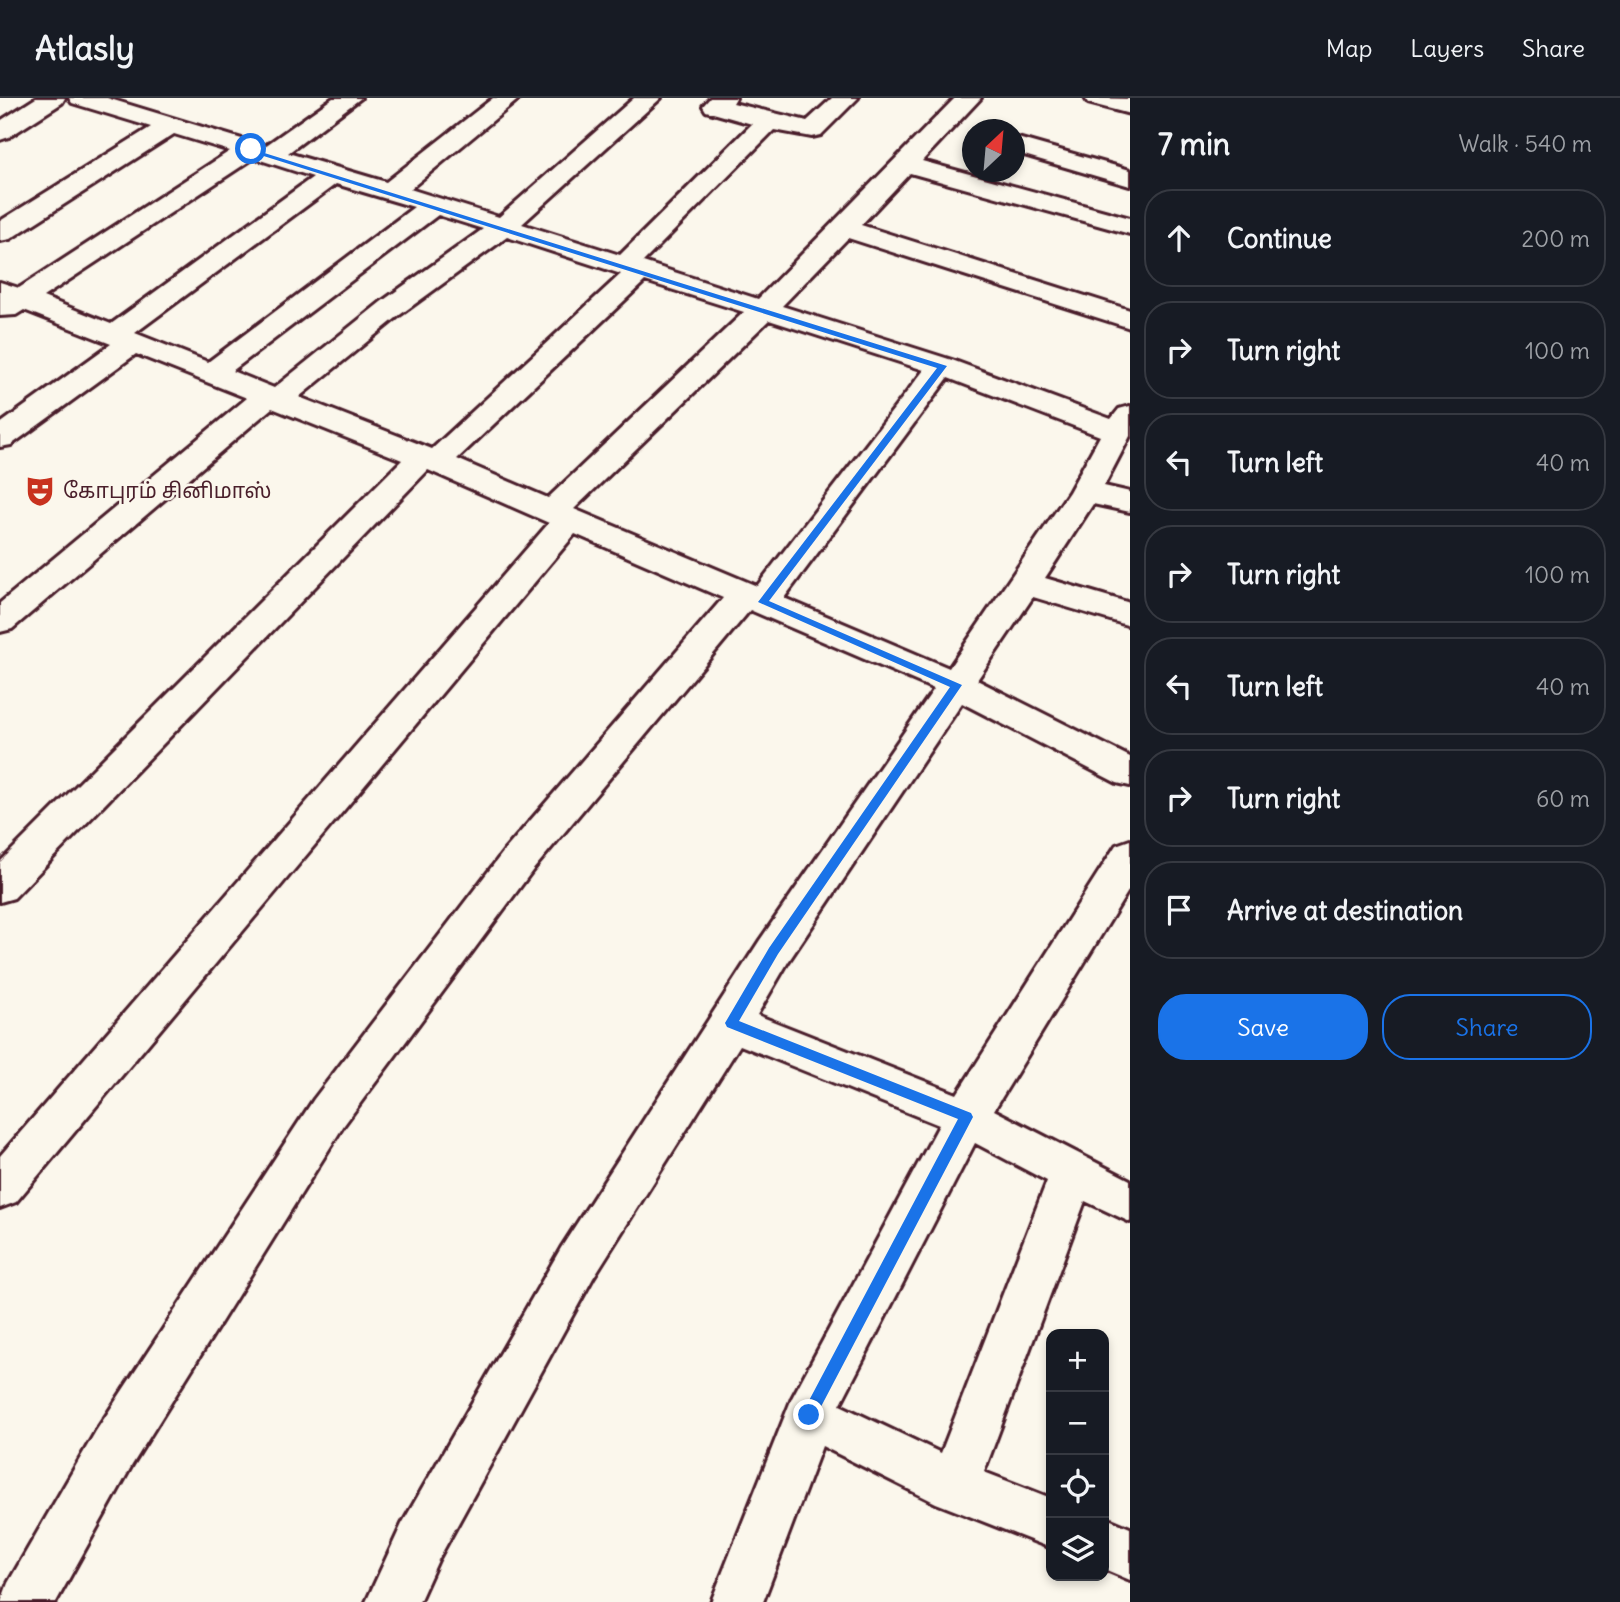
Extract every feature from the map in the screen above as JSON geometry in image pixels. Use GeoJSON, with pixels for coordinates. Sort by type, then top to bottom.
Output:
{"type":"FeatureCollection","features":[{"type":"Feature","properties":{"kind":"street"},"geometry":{"type":"LineString","coordinates":[[0,132],[53,98]]}},
{"type":"Feature","properties":{"kind":"street"},"geometry":{"type":"LineString","coordinates":[[81,98],[434,205],[1123,423],[1085,492],[957,685],[774,951],[577,1263],[420,1542],[392,1602]]}},
{"type":"Feature","properties":{"kind":"street"},"geometry":{"type":"LineString","coordinates":[[7,301],[349,98]]}},
{"type":"Feature","properties":{"kind":"street"},"geometry":{"type":"LineString","coordinates":[[390,192],[508,98]]}},
{"type":"Feature","properties":{"kind":"street"},"geometry":{"type":"LineString","coordinates":[[0,621],[273,398],[503,227],[649,98]]}},
{"type":"Feature","properties":{"kind":"street"},"geometry":{"type":"LineString","coordinates":[[724,98],[715,106],[812,130],[846,98]]}},
{"type":"Feature","properties":{"kind":"street"},"geometry":{"type":"LineString","coordinates":[[0,1188],[560,516],[969,98]]}},
{"type":"Feature","properties":{"kind":"street"},"geometry":{"type":"LineString","coordinates":[[1097,98],[1130,107]]}},
{"type":"Feature","properties":{"kind":"street"},"geometry":{"type":"LineString","coordinates":[[0,887],[429,460],[632,268],[769,121]]}},
{"type":"Feature","properties":{"kind":"street"},"geometry":{"type":"LineString","coordinates":[[944,124],[962,129]]}},
{"type":"Feature","properties":{"kind":"street"},"geometry":{"type":"LineString","coordinates":[[0,233],[171,125]]}},
{"type":"Feature","properties":{"kind":"street"},"geometry":{"type":"LineString","coordinates":[[1025,147],[1130,178]]}},
{"type":"Feature","properties":{"kind":"street"},"geometry":{"type":"LineString","coordinates":[[905,164],[1130,226]]}},
{"type":"Feature","properties":{"kind":"street"},"geometry":{"type":"LineString","coordinates":[[0,438],[333,174]]}},
{"type":"Feature","properties":{"kind":"street"},"geometry":{"type":"LineString","coordinates":[[210,374],[434,205]]}},
{"type":"Feature","properties":{"kind":"street"},"geometry":{"type":"LineString","coordinates":[[843,228],[1130,319]]}},
{"type":"Feature","properties":{"kind":"street"},"geometry":{"type":"LineString","coordinates":[[7,301],[122,339],[429,460],[957,685],[1130,773]]}},
{"type":"Feature","properties":{"kind":"street"},"geometry":{"type":"LineString","coordinates":[[27,1602],[114,1448],[330,1112],[517,861],[754,598],[942,366]]}},
{"type":"Feature","properties":{"kind":"street"},"geometry":{"type":"LineString","coordinates":[[1085,492],[1130,502]]}},
{"type":"Feature","properties":{"kind":"street"},"geometry":{"type":"LineString","coordinates":[[1025,583],[1130,615]]}},
{"type":"Feature","properties":{"kind":"street"},"geometry":{"type":"LineString","coordinates":[[737,1602],[809,1415],[966,1117],[1130,855]]}},
{"type":"Feature","properties":{"kind":"street"},"geometry":{"type":"LineString","coordinates":[[731,1023],[966,1117],[1130,1202]]}},
{"type":"Feature","properties":{"kind":"street"},"geometry":{"type":"LineString","coordinates":[[954,1486],[1073,1172]]}},
{"type":"Feature","properties":{"kind":"street"},"geometry":{"type":"LineString","coordinates":[[809,1415],[954,1486],[1046,1521]]}},
{"type":"Feature","properties":{"kind":"street"},"geometry":{"type":"LineString","coordinates":[[1109,1545],[1130,1553]]}},
{"type":"Feature","properties":{"kind":"place","name":"கோபுரம் சினிமாஸ்"},"geometry":{"type":"Point","coordinates":[40,491]}},
{"type":"Feature","properties":{"kind":"route"},"geometry":{"type":"LineString","coordinates":[[251,149],[942,366],[763,602],[957,685],[774,951],[731,1023],[966,1117],[809,1415]]}}]}
